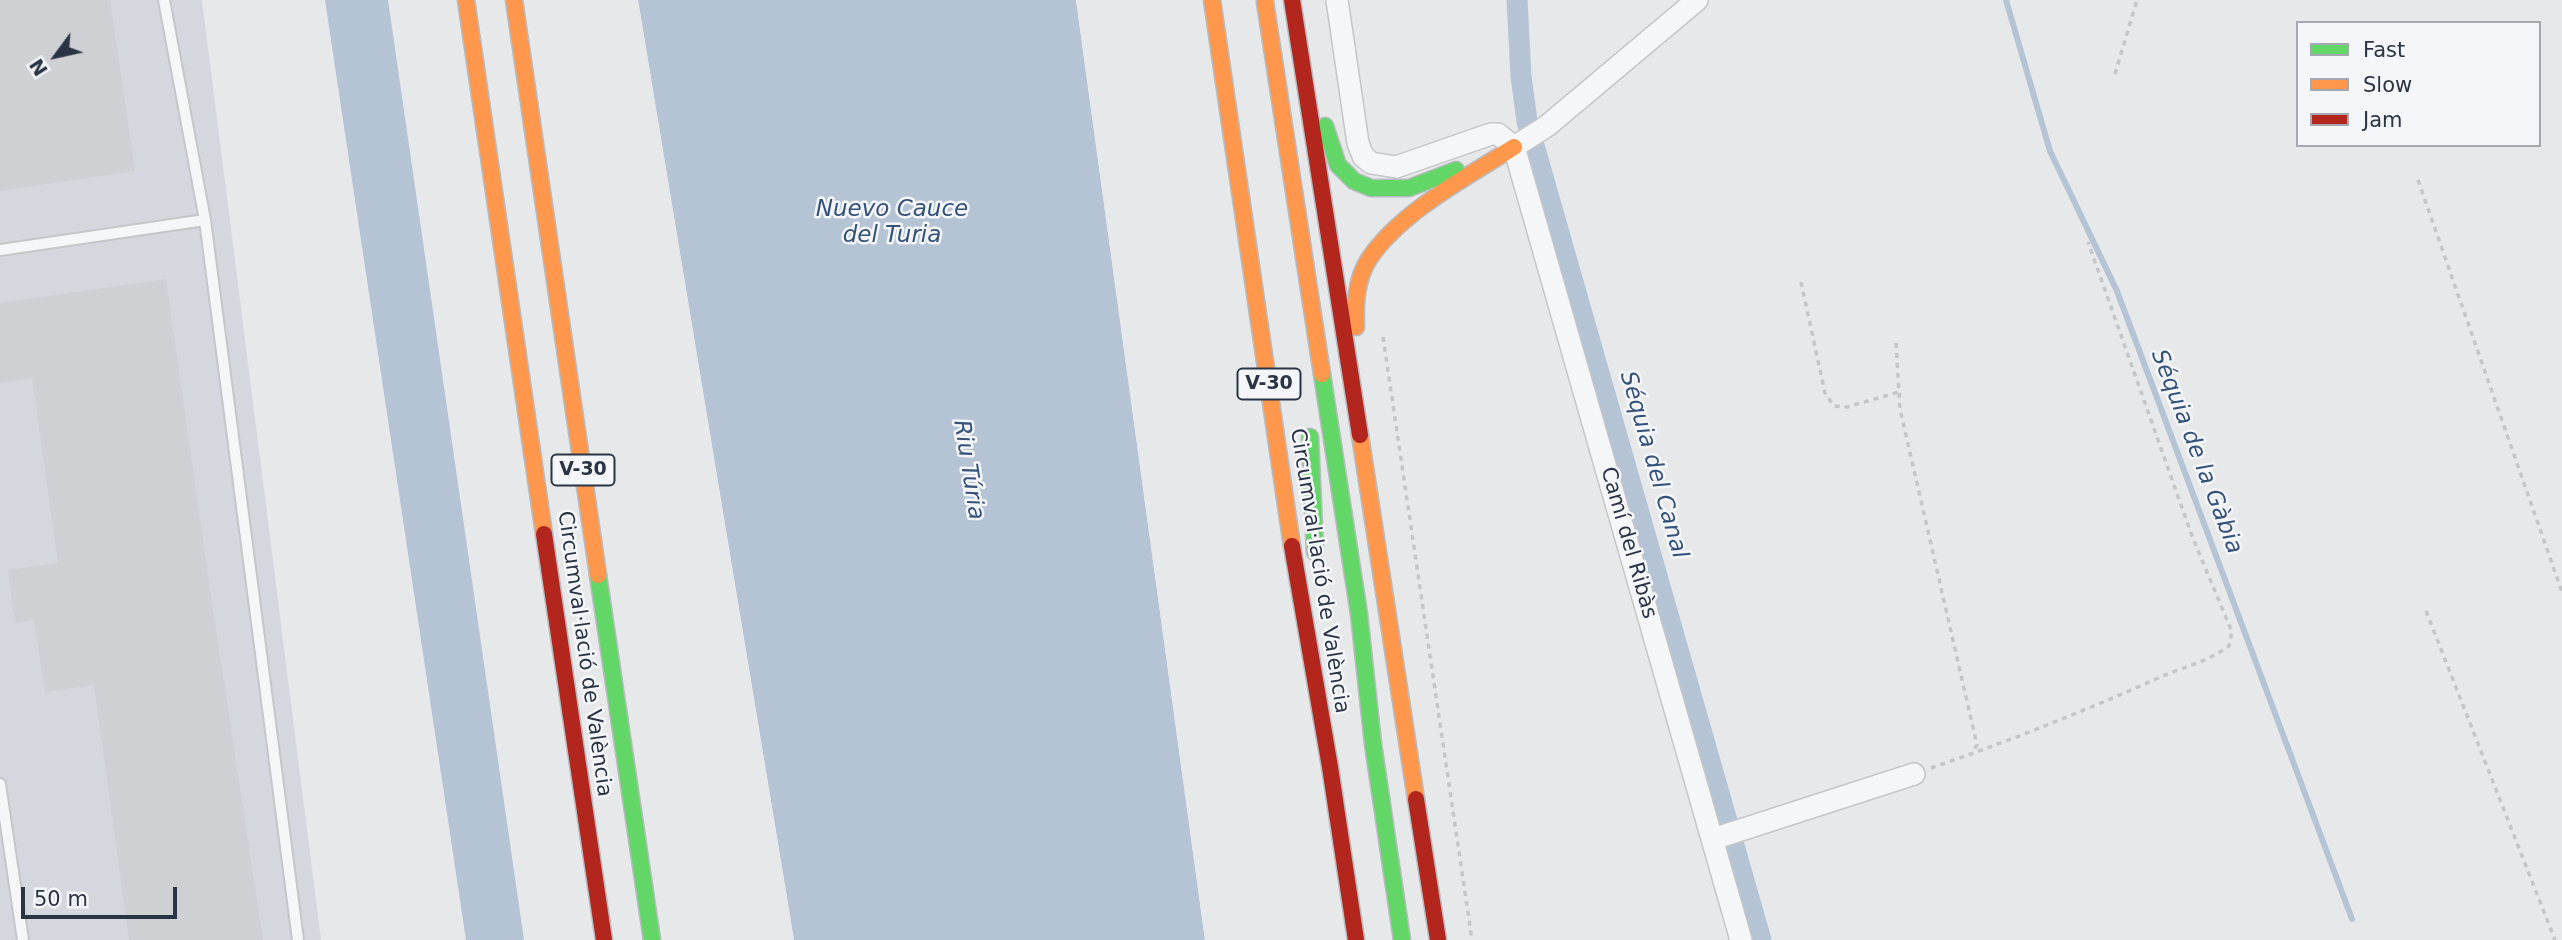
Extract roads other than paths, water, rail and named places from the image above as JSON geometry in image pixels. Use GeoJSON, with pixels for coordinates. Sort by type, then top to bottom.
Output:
{"type":"FeatureCollection","features":[{"type":"Feature","properties":{"kind":"highway","name":"Circumval·lació de València"},"geometry":{"type":"LineString","coordinates":[[466,0],[604,940]]}},
{"type":"Feature","properties":{"kind":"highway","name":"Circumval·lació de València"},"geometry":{"type":"LineString","coordinates":[[514,0],[652,940]]}},
{"type":"Feature","properties":{"kind":"highway","name":"Circumval·lació de València"},"geometry":{"type":"LineString","coordinates":[[1212,0],[1297,580],[1330,767],[1356,940]]}},
{"type":"Feature","properties":{"kind":"highway","name":"Circumval·lació de València"},"geometry":{"type":"LineString","coordinates":[[1265,0],[1359,614],[1373,744],[1402,940]]}},
{"type":"Feature","properties":{"kind":"highway"},"geometry":{"type":"LineString","coordinates":[[1292,0],[1438,940]]}},
{"type":"Feature","properties":{"kind":"highway"},"geometry":{"type":"LineString","coordinates":[[1301,0],[1329,144],[1338,165],[1354,181],[1371,188],[1409,188],[1514,147]]}},
{"type":"Feature","properties":{"kind":"highway"},"geometry":{"type":"LineString","coordinates":[[1276,74],[1306,326],[1308,396]]}},
{"type":"Feature","properties":{"kind":"highway"},"geometry":{"type":"LineString","coordinates":[[1377,545],[1354,312],[1359,282],[1369,260],[1387,237],[1444,193],[1514,147]]}},
{"type":"Feature","properties":{"kind":"highway"},"geometry":{"type":"LineString","coordinates":[[1310,423],[1315,562]]}},
{"type":"Feature","properties":{"kind":"highway"},"geometry":{"type":"LineString","coordinates":[[1318,603],[1330,767]]}},
{"type":"Feature","properties":{"kind":"street"},"geometry":{"type":"LineString","coordinates":[[1337,0],[1358,143],[1363,156],[1371,163],[1396,167],[1491,134],[1498,134],[1514,147],[1547,126],[1697,0]]}},
{"type":"Feature","properties":{"kind":"street","name":"Camí del Ribàs"},"geometry":{"type":"LineString","coordinates":[[1514,147],[1741,940]]}},
{"type":"Feature","properties":{"kind":"street"},"geometry":{"type":"LineString","coordinates":[[1713,839],[1914,774]]}},
{"type":"Feature","properties":{"kind":"lane"},"geometry":{"type":"LineString","coordinates":[[164,0],[205,220],[298,940]]}},
{"type":"Feature","properties":{"kind":"lane"},"geometry":{"type":"LineString","coordinates":[[0,250],[205,220]]}},
{"type":"Feature","properties":{"kind":"lane"},"geometry":{"type":"LineString","coordinates":[[0,784],[23,940]]}},
{"type":"Feature","properties":{"kind":"water"},"geometry":{"type":"Polygon","coordinates":[[[325,0],[388,0],[524,940],[466,940],[325,0]]]}},
{"type":"Feature","properties":{"kind":"water","name":"Nuevo Cauce del Turia"},"geometry":{"type":"Polygon","coordinates":[[[638,0],[1076,0],[1205,940],[794,940],[638,0]]]}},
{"type":"Feature","properties":{"kind":"waterway","name":"Séquia del Canal"},"geometry":{"type":"LineString","coordinates":[[1517,0],[1521,76],[1527,121],[1761,940]]}},
{"type":"Feature","properties":{"kind":"waterway","name":"Séquia de la Gàbia"},"geometry":{"type":"LineString","coordinates":[[2006,0],[2050,151],[2117,291],[2352,919]]}},
{"type":"Feature","properties":{"kind":"water label","name":"Riu Túria"},"geometry":{"type":"Point","coordinates":[968,470]}}]}
